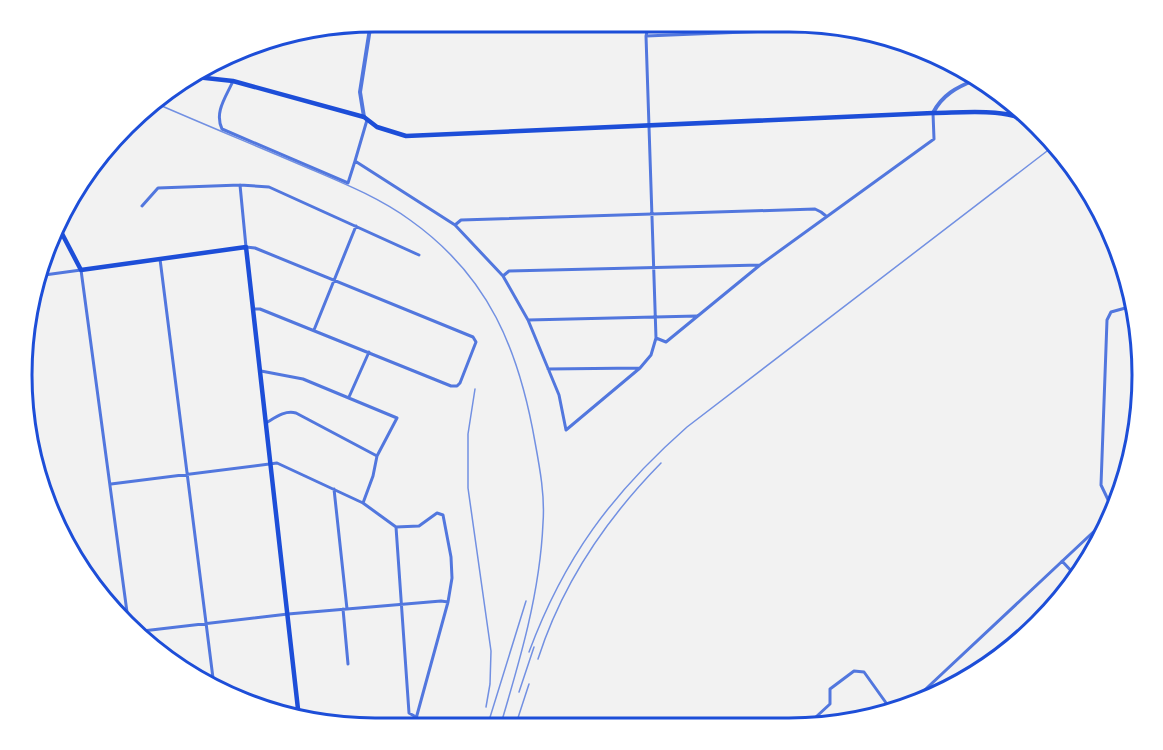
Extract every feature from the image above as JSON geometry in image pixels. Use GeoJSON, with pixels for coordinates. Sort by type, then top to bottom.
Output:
{"type":"FeatureCollection","features":[{"type":"Feature","properties":{"kind":"main road"},"geometry":{"type":"LineString","coordinates":[[203,78],[233,81],[366,118],[377,127],[406,136],[933,112],[1011,114]]}},
{"type":"Feature","properties":{"kind":"main road"},"geometry":{"type":"LineString","coordinates":[[62,234],[81,270],[246,246],[298,710]]}},
{"type":"Feature","properties":{"kind":"street"},"geometry":{"type":"LineString","coordinates":[[233,81],[219,114],[218,121],[222,129],[348,183],[366,118],[360,92],[369,32]]}},
{"type":"Feature","properties":{"kind":"street"},"geometry":{"type":"LineString","coordinates":[[355,161],[455,225],[503,276],[528,320],[559,395],[566,430],[640,368],[651,355],[656,338],[647,32]]}},
{"type":"Feature","properties":{"kind":"street"},"geometry":{"type":"LineString","coordinates":[[646,36],[736,32]]}},
{"type":"Feature","properties":{"kind":"street"},"geometry":{"type":"LineString","coordinates":[[656,338],[666,342],[760,265],[934,139],[933,112],[938,102],[957,87],[968,83]]}},
{"type":"Feature","properties":{"kind":"street"},"geometry":{"type":"LineString","coordinates":[[142,206],[158,188],[240,185],[269,187],[419,255]]}},
{"type":"Feature","properties":{"kind":"street"},"geometry":{"type":"LineString","coordinates":[[240,185],[246,246],[252,246],[475,339],[476,344],[460,383],[457,386],[451,386],[314,330],[260,309],[254,309]]}},
{"type":"Feature","properties":{"kind":"street"},"geometry":{"type":"LineString","coordinates":[[455,225],[460,220],[815,209],[826,216]]}},
{"type":"Feature","properties":{"kind":"street"},"geometry":{"type":"LineString","coordinates":[[314,330],[356,226]]}},
{"type":"Feature","properties":{"kind":"street"},"geometry":{"type":"LineString","coordinates":[[160,259],[213,677]]}},
{"type":"Feature","properties":{"kind":"street"},"geometry":{"type":"LineString","coordinates":[[503,276],[509,271],[760,265]]}},
{"type":"Feature","properties":{"kind":"street"},"geometry":{"type":"LineString","coordinates":[[47,275],[81,270],[127,613]]}},
{"type":"Feature","properties":{"kind":"street"},"geometry":{"type":"LineString","coordinates":[[1108,499],[1101,485],[1107,320],[1111,312],[1125,308]]}},
{"type":"Feature","properties":{"kind":"street"},"geometry":{"type":"LineString","coordinates":[[528,320],[697,316]]}},
{"type":"Feature","properties":{"kind":"street"},"geometry":{"type":"LineString","coordinates":[[349,397],[369,352]]}},
{"type":"Feature","properties":{"kind":"street"},"geometry":{"type":"LineString","coordinates":[[548,369],[640,368]]}},
{"type":"Feature","properties":{"kind":"street"},"geometry":{"type":"LineString","coordinates":[[261,372],[303,379],[397,418],[377,456],[373,476],[363,503]]}},
{"type":"Feature","properties":{"kind":"street"},"geometry":{"type":"LineString","coordinates":[[266,423],[290,411],[377,456]]}},
{"type":"Feature","properties":{"kind":"street"},"geometry":{"type":"LineString","coordinates":[[111,484],[272,463],[282,465],[363,503],[396,527],[419,526],[437,513],[443,515],[452,557],[452,578],[448,602],[417,717],[409,713],[396,527]]}},
{"type":"Feature","properties":{"kind":"street"},"geometry":{"type":"LineString","coordinates":[[334,489],[348,664]]}},
{"type":"Feature","properties":{"kind":"street"},"geometry":{"type":"LineString","coordinates":[[926,689],[1093,532]]}},
{"type":"Feature","properties":{"kind":"street"},"geometry":{"type":"LineString","coordinates":[[1062,561],[1071,570]]}},
{"type":"Feature","properties":{"kind":"street"},"geometry":{"type":"LineString","coordinates":[[146,630],[288,614],[448,602]]}},
{"type":"Feature","properties":{"kind":"street"},"geometry":{"type":"LineString","coordinates":[[815,718],[830,704],[830,689],[854,671],[864,672],[887,704]]}},
{"type":"Feature","properties":{"kind":"railway"},"geometry":{"type":"LineString","coordinates":[[162,106],[343,183],[397,211],[437,242],[461,265],[496,318],[520,376],[543,493],[538,575],[522,651],[503,718]]}},
{"type":"Feature","properties":{"kind":"railway"},"geometry":{"type":"LineString","coordinates":[[529,652],[543,618],[574,557],[613,503],[660,452],[687,427],[1047,151]]}},
{"type":"Feature","properties":{"kind":"railway"},"geometry":{"type":"LineString","coordinates":[[475,389],[468,434],[468,488],[491,651],[490,684],[486,707]]}},
{"type":"Feature","properties":{"kind":"railway"},"geometry":{"type":"LineString","coordinates":[[538,659],[560,605],[588,554],[622,507],[661,463]]}},
{"type":"Feature","properties":{"kind":"railway"},"geometry":{"type":"LineString","coordinates":[[490,718],[526,601]]}},
{"type":"Feature","properties":{"kind":"railway"},"geometry":{"type":"LineString","coordinates":[[519,692],[534,647]]}},
{"type":"Feature","properties":{"kind":"railway"},"geometry":{"type":"LineString","coordinates":[[518,718],[529,684]]}}]}
